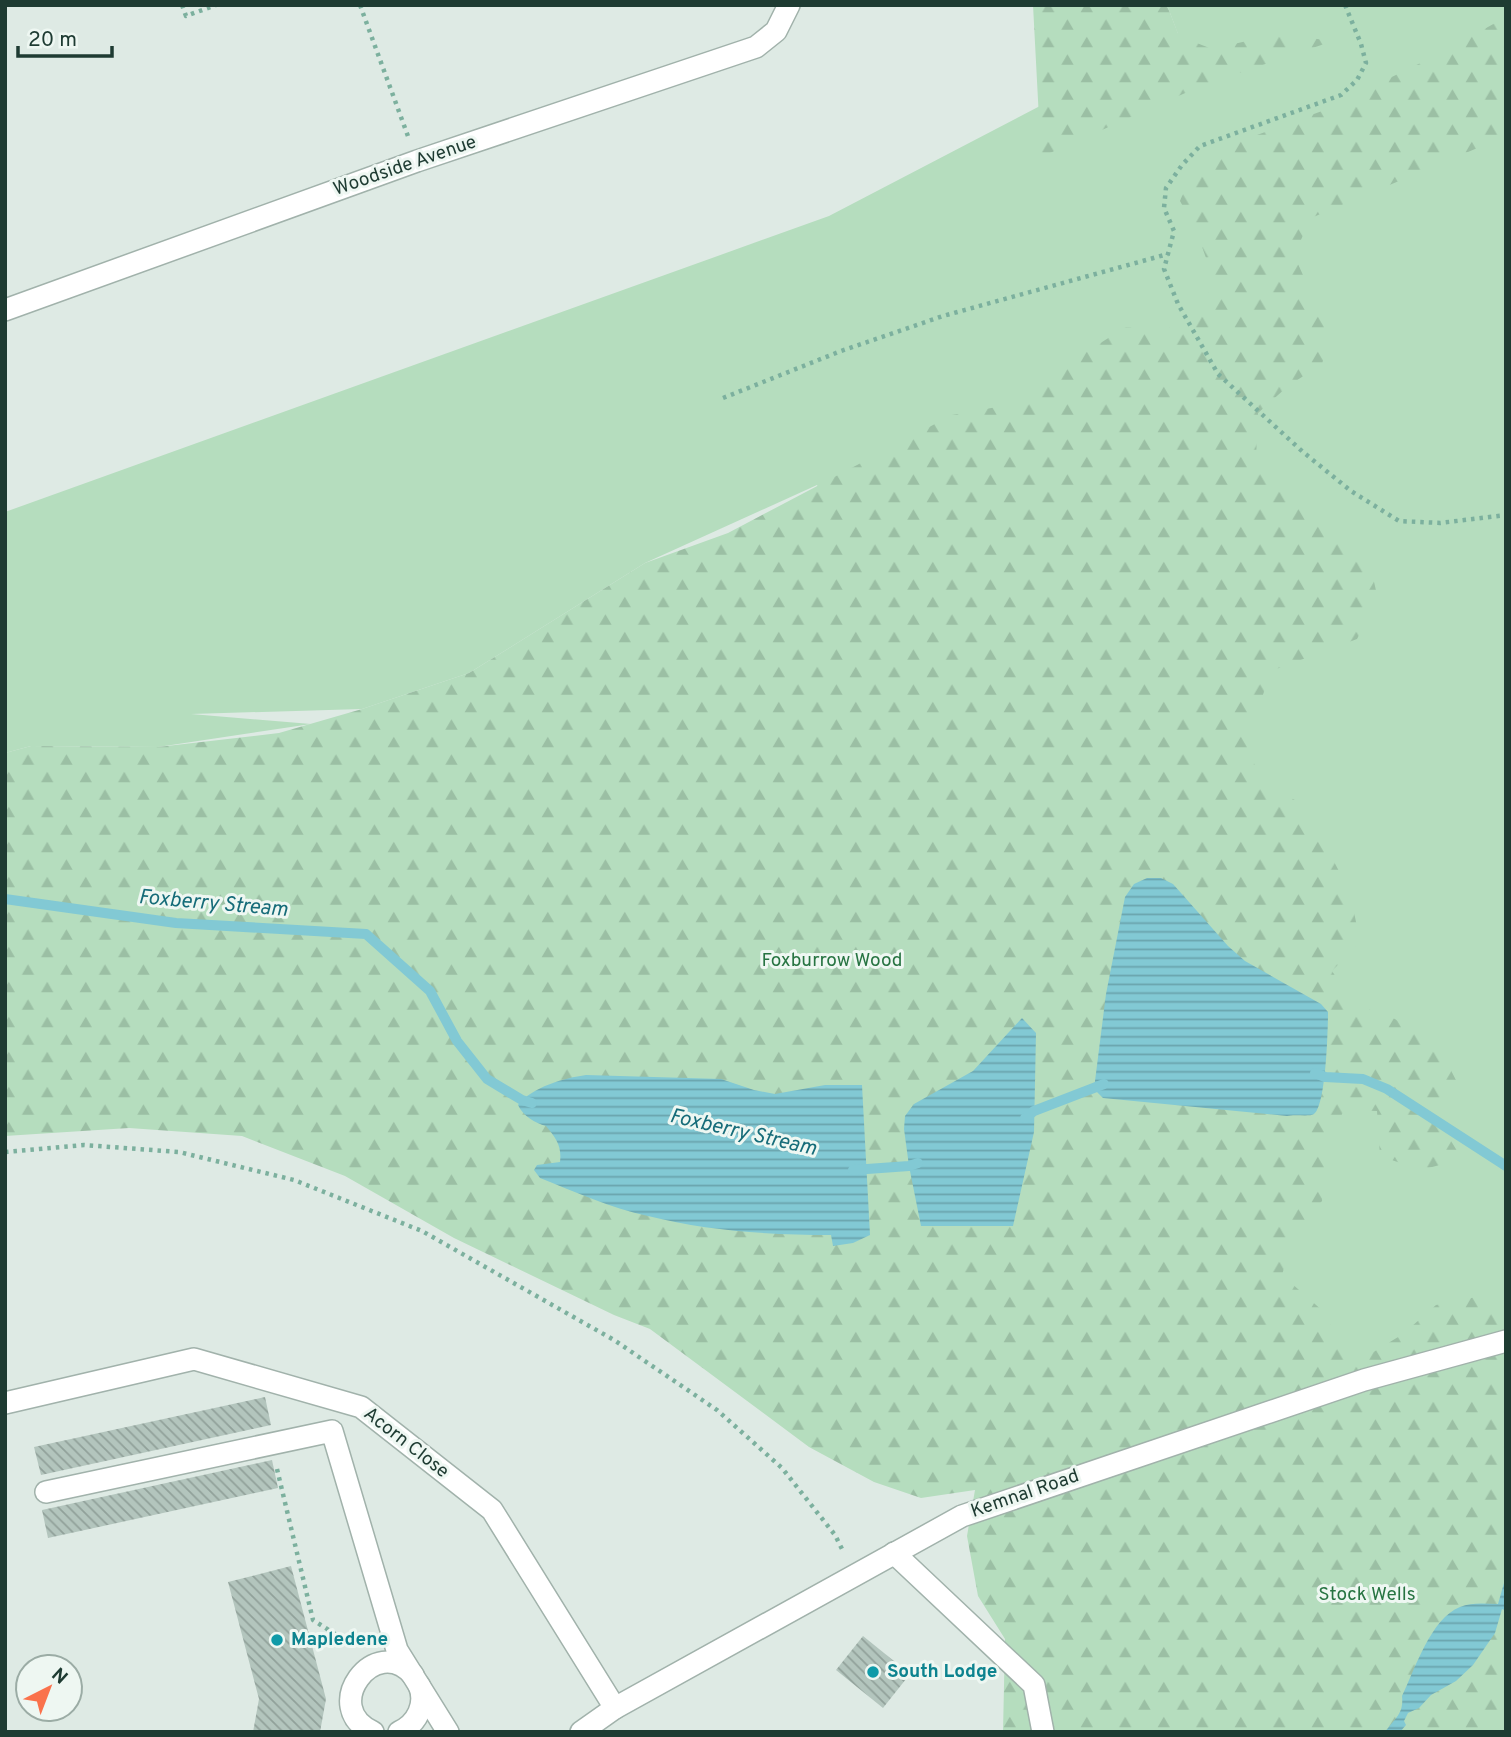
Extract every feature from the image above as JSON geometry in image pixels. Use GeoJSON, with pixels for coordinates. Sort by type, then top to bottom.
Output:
{"type":"FeatureCollection","features":[{"type":"Feature","properties":{"kind":"street","name":"Woodside Avenue"},"geometry":{"type":"LineString","coordinates":[[5,310],[417,161],[756,47],[776,31],[789,5]]}},
{"type":"Feature","properties":{"kind":"street","name":"Kemnal Road"},"geometry":{"type":"LineString","coordinates":[[581,1732],[615,1708],[962,1516],[1364,1380],[1506,1341]]}},
{"type":"Feature","properties":{"kind":"street","name":"Acorn Close"},"geometry":{"type":"LineString","coordinates":[[5,1403],[194,1359],[361,1407],[492,1510],[615,1708]]}},
{"type":"Feature","properties":{"kind":"street"},"geometry":{"type":"LineString","coordinates":[[46,1492],[332,1431],[397,1650],[448,1732]]}},
{"type":"Feature","properties":{"kind":"street"},"geometry":{"type":"LineString","coordinates":[[894,1553],[1034,1685],[1043,1732]]}},
{"type":"Feature","properties":{"kind":"street"},"geometry":{"type":"LineString","coordinates":[[373,1732],[360,1724],[354,1713],[352,1690],[356,1679],[365,1670],[376,1664],[388,1663],[399,1665],[416,1680],[422,1702],[413,1723],[399,1732]]}},
{"type":"Feature","properties":{"kind":"path"},"geometry":{"type":"LineString","coordinates":[[182,5],[186,16],[216,5]]}},
{"type":"Feature","properties":{"kind":"path"},"geometry":{"type":"LineString","coordinates":[[360,5],[417,161]]}},
{"type":"Feature","properties":{"kind":"path"},"geometry":{"type":"LineString","coordinates":[[1345,5],[1366,63],[1357,80],[1341,94],[1200,146],[1182,164],[1166,188],[1164,208],[1174,231],[1164,269],[1178,304],[1218,374],[1303,452],[1351,491],[1399,521],[1440,523],[1506,515]]}},
{"type":"Feature","properties":{"kind":"path"},"geometry":{"type":"LineString","coordinates":[[723,398],[841,351],[943,316],[1169,254]]}},
{"type":"Feature","properties":{"kind":"path"},"geometry":{"type":"LineString","coordinates":[[5,1152],[84,1145],[179,1152],[294,1180],[422,1231],[614,1340],[717,1410],[782,1468],[835,1535],[855,1575]]}},
{"type":"Feature","properties":{"kind":"path"},"geometry":{"type":"LineString","coordinates":[[284,1500],[313,1620],[355,1646],[348,1654]]}},
{"type":"Feature","properties":{"kind":"green space"},"geometry":{"type":"Polygon","coordinates":[[[1033,5],[1167,5],[1179,36],[1212,49],[1278,34],[1333,41],[1201,86],[1041,157],[1033,5]]]}},
{"type":"Feature","properties":{"kind":"green space"},"geometry":{"type":"Polygon","coordinates":[[[1167,5],[1506,5],[1506,1331],[1351,1363],[1160,1190],[817,485],[645,563],[469,673],[362,709],[191,714],[311,724],[158,747],[31,746],[5,753],[5,512],[829,216],[1178,34],[1167,5]]]}},
{"type":"Feature","properties":{"kind":"green space","name":"Foxburrow Wood"},"geometry":{"type":"Polygon","coordinates":[[[1506,17],[1506,136],[1311,218],[1294,255],[1315,302],[1332,331],[1322,364],[1288,386],[1258,413],[1256,459],[1371,569],[1378,599],[1357,639],[1271,671],[1247,742],[1260,781],[1304,805],[1350,892],[1360,942],[1332,971],[1354,1004],[1395,1019],[1442,1053],[1459,1086],[1440,1123],[1462,1159],[1421,1170],[1380,1156],[1377,1111],[1344,1110],[1326,1147],[1322,1201],[1294,1233],[1282,1275],[1324,1312],[1343,1349],[1367,1356],[1403,1334],[1436,1305],[1506,1291],[1506,1732],[1003,1732],[1005,1639],[978,1596],[967,1536],[975,1490],[921,1498],[874,1482],[809,1447],[650,1329],[614,1315],[454,1238],[345,1176],[242,1136],[129,1128],[5,1136],[5,753],[31,746],[158,747],[279,733],[362,709],[469,673],[645,563],[728,533],[952,415],[1019,403],[1062,367],[1126,327],[1166,330],[1197,310],[1215,283],[1196,230],[1180,201],[1190,172],[1227,146],[1322,111],[1441,53],[1506,17]]]}},
{"type":"Feature","properties":{"kind":"water"},"geometry":{"type":"Polygon","coordinates":[[[1147,878],[1161,878],[1173,884],[1228,946],[1245,961],[1321,1004],[1328,1012],[1324,1083],[1314,1114],[1287,1116],[1103,1098],[1094,1089],[1106,994],[1125,897],[1134,884],[1147,878]]]}},
{"type":"Feature","properties":{"kind":"water"},"geometry":{"type":"Polygon","coordinates":[[[1022,1018],[1036,1033],[1034,1132],[1013,1226],[921,1226],[909,1166],[905,1116],[914,1104],[973,1071],[1022,1018]]]}},
{"type":"Feature","properties":{"kind":"water"},"geometry":{"type":"Polygon","coordinates":[[[586,1075],[721,1079],[775,1094],[825,1085],[862,1085],[870,1235],[853,1243],[833,1246],[831,1235],[716,1229],[620,1209],[540,1178],[534,1170],[537,1165],[560,1162],[559,1147],[546,1126],[530,1118],[518,1105],[540,1088],[586,1075]]]}},
{"type":"Feature","properties":{"kind":"water"},"geometry":{"type":"Polygon","coordinates":[[[1506,1576],[1506,1611],[1502,1609],[1495,1633],[1473,1665],[1456,1681],[1431,1695],[1419,1708],[1408,1713],[1404,1721],[1406,1725],[1400,1732],[1385,1732],[1400,1712],[1402,1696],[1432,1633],[1450,1613],[1460,1607],[1498,1604],[1506,1576]]]}},
{"type":"Feature","properties":{"kind":"building"},"geometry":{"type":"Polygon","coordinates":[[[265,1397],[271,1425],[41,1475],[34,1447],[265,1397]]]}},
{"type":"Feature","properties":{"kind":"building"},"geometry":{"type":"Polygon","coordinates":[[[272,1460],[278,1488],[48,1538],[42,1510],[272,1460]]]}},
{"type":"Feature","properties":{"kind":"building","name":"Mapledene"},"geometry":{"type":"Polygon","coordinates":[[[291,1566],[326,1699],[320,1732],[253,1732],[259,1699],[228,1582],[291,1566]]]}},
{"type":"Feature","properties":{"kind":"building","name":"South Lodge"},"geometry":{"type":"Polygon","coordinates":[[[863,1636],[910,1674],[883,1708],[836,1670],[863,1636]]]}},
{"type":"Feature","properties":{"kind":"waterway","name":"Foxberry Stream"},"geometry":{"type":"LineString","coordinates":[[5,899],[176,923],[366,934],[430,991],[457,1041],[487,1079],[532,1103]]}},
{"type":"Feature","properties":{"kind":"waterway","name":"Foxberry Stream"},"geometry":{"type":"LineString","coordinates":[[1315,1073],[1325,1077],[1363,1079],[1387,1089],[1506,1166]]}},
{"type":"Feature","properties":{"kind":"waterway","name":"Foxberry Stream"},"geometry":{"type":"LineString","coordinates":[[1025,1118],[1034,1111],[1104,1084]]}},
{"type":"Feature","properties":{"kind":"waterway","name":"Foxberry Stream"},"geometry":{"type":"LineString","coordinates":[[853,1170],[918,1163]]}},
{"type":"Feature","properties":{"kind":"place","name":"Mapledene"},"geometry":{"type":"Point","coordinates":[277,1640]}},
{"type":"Feature","properties":{"kind":"place","name":"South Lodge"},"geometry":{"type":"Point","coordinates":[873,1672]}},
{"type":"Feature","properties":{"kind":"park label","name":"Stock Wells"},"geometry":{"type":"Point","coordinates":[1367,1595]}}]}
